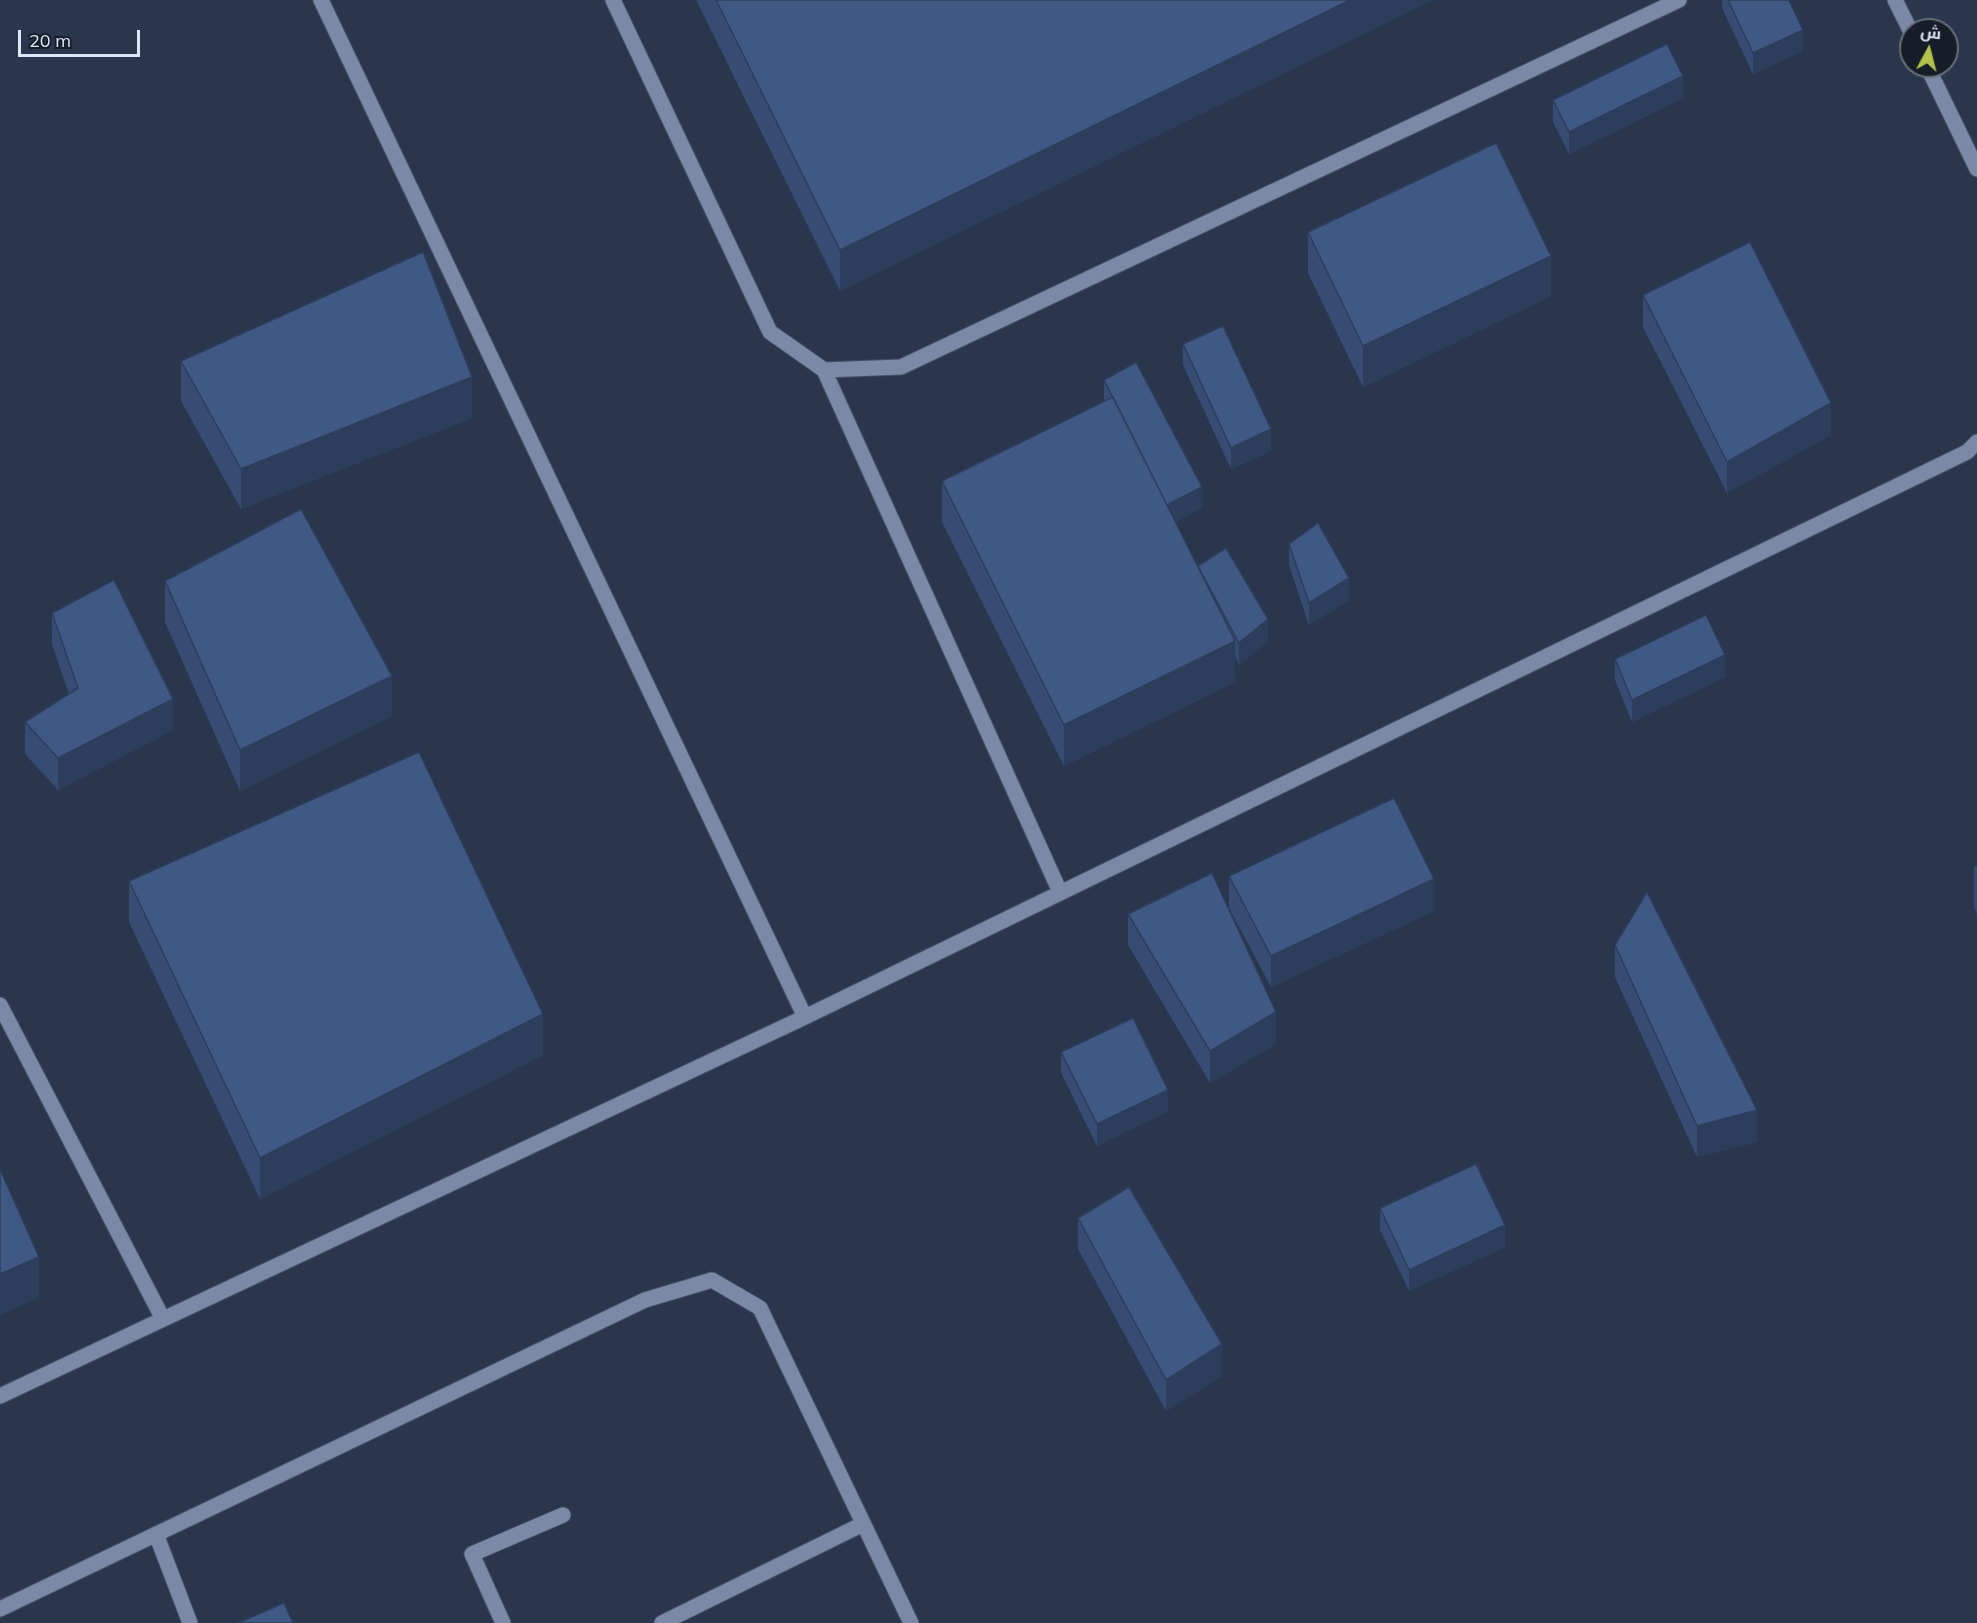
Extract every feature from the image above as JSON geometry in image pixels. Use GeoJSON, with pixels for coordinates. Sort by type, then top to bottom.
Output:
{"type":"FeatureCollection","features":[{"type":"Feature","properties":{"kind":"lane"},"geometry":{"type":"LineString","coordinates":[[321,0],[805,1017]]}},
{"type":"Feature","properties":{"kind":"lane"},"geometry":{"type":"LineString","coordinates":[[613,0],[770,332],[824,370],[1060,892]]}},
{"type":"Feature","properties":{"kind":"lane"},"geometry":{"type":"LineString","coordinates":[[824,370],[901,367],[1679,0]]}},
{"type":"Feature","properties":{"kind":"lane"},"geometry":{"type":"LineString","coordinates":[[1895,0],[1904,18]]}},
{"type":"Feature","properties":{"kind":"lane"},"geometry":{"type":"LineString","coordinates":[[1933,78],[1977,169]]}},
{"type":"Feature","properties":{"kind":"lane"},"geometry":{"type":"LineString","coordinates":[[0,1396],[805,1017],[1967,452],[1977,442]]}},
{"type":"Feature","properties":{"kind":"lane"},"geometry":{"type":"LineString","coordinates":[[0,1005],[163,1319]]}},
{"type":"Feature","properties":{"kind":"lane"},"geometry":{"type":"LineString","coordinates":[[0,1609],[645,1300],[712,1280],[760,1308],[911,1623]]}},
{"type":"Feature","properties":{"kind":"lane"},"geometry":{"type":"LineString","coordinates":[[503,1623],[472,1554],[563,1515]]}},
{"type":"Feature","properties":{"kind":"lane"},"geometry":{"type":"LineString","coordinates":[[662,1623],[864,1524]]}},
{"type":"Feature","properties":{"kind":"lane"},"geometry":{"type":"LineString","coordinates":[[156,1534],[190,1623]]}},
{"type":"Feature","properties":{"kind":"building"},"geometry":{"type":"Polygon","coordinates":[[[716,0],[1350,0],[840,250],[716,0]]]}},
{"type":"Feature","properties":{"kind":"building"},"geometry":{"type":"Polygon","coordinates":[[[1728,0],[1789,0],[1803,30],[1753,53],[1728,0]]]}},
{"type":"Feature","properties":{"kind":"building"},"geometry":{"type":"Polygon","coordinates":[[[1667,44],[1683,76],[1569,132],[1553,100],[1667,44]]]}},
{"type":"Feature","properties":{"kind":"building"},"geometry":{"type":"Polygon","coordinates":[[[1496,143],[1551,256],[1363,346],[1308,232],[1496,143]]]}},
{"type":"Feature","properties":{"kind":"building"},"geometry":{"type":"Polygon","coordinates":[[[1750,242],[1831,403],[1727,462],[1643,295],[1750,242]]]}},
{"type":"Feature","properties":{"kind":"building"},"geometry":{"type":"Polygon","coordinates":[[[423,252],[472,377],[241,469],[181,361],[423,252]]]}},
{"type":"Feature","properties":{"kind":"building"},"geometry":{"type":"Polygon","coordinates":[[[1223,326],[1271,429],[1231,448],[1183,344],[1223,326]]]}},
{"type":"Feature","properties":{"kind":"building"},"geometry":{"type":"Polygon","coordinates":[[[1136,362],[1202,487],[1167,505],[1104,380],[1136,362]]]}},
{"type":"Feature","properties":{"kind":"building"},"geometry":{"type":"Polygon","coordinates":[[[1113,397],[1235,641],[1064,725],[942,481],[1113,397]]]}},
{"type":"Feature","properties":{"kind":"building"},"geometry":{"type":"Polygon","coordinates":[[[301,509],[392,676],[240,750],[165,581],[301,509]]]}},
{"type":"Feature","properties":{"kind":"building"},"geometry":{"type":"Polygon","coordinates":[[[1318,523],[1349,578],[1309,603],[1289,544],[1318,523]]]}},
{"type":"Feature","properties":{"kind":"building"},"geometry":{"type":"Polygon","coordinates":[[[1226,548],[1268,619],[1239,643],[1198,566],[1226,548]]]}},
{"type":"Feature","properties":{"kind":"building"},"geometry":{"type":"Polygon","coordinates":[[[114,580],[173,699],[58,758],[25,722],[78,688],[52,613],[114,580]]]}},
{"type":"Feature","properties":{"kind":"building"},"geometry":{"type":"Polygon","coordinates":[[[1706,615],[1725,655],[1632,700],[1615,659],[1706,615]]]}},
{"type":"Feature","properties":{"kind":"building"},"geometry":{"type":"Polygon","coordinates":[[[419,752],[543,1014],[260,1158],[129,881],[419,752]]]}},
{"type":"Feature","properties":{"kind":"building"},"geometry":{"type":"Polygon","coordinates":[[[1394,798],[1434,879],[1271,956],[1229,876],[1394,798]]]}},
{"type":"Feature","properties":{"kind":"building"},"geometry":{"type":"Polygon","coordinates":[[[1212,873],[1276,1012],[1210,1051],[1128,914],[1212,873]]]}},
{"type":"Feature","properties":{"kind":"building"},"geometry":{"type":"Polygon","coordinates":[[[1647,892],[1757,1110],[1697,1126],[1615,945],[1647,892]]]}},
{"type":"Feature","properties":{"kind":"building"},"geometry":{"type":"Polygon","coordinates":[[[1133,1018],[1168,1090],[1097,1124],[1061,1052],[1133,1018]]]}},
{"type":"Feature","properties":{"kind":"building"},"geometry":{"type":"Polygon","coordinates":[[[1476,1164],[1505,1225],[1409,1270],[1380,1208],[1476,1164]]]}},
{"type":"Feature","properties":{"kind":"building"},"geometry":{"type":"Polygon","coordinates":[[[0,1169],[39,1257],[0,1274],[0,1169]]]}},
{"type":"Feature","properties":{"kind":"building"},"geometry":{"type":"Polygon","coordinates":[[[1129,1187],[1222,1344],[1166,1380],[1078,1218],[1129,1187]]]}},
{"type":"Feature","properties":{"kind":"building"},"geometry":{"type":"Polygon","coordinates":[[[284,1603],[293,1623],[238,1623],[284,1603]]]}}]}
